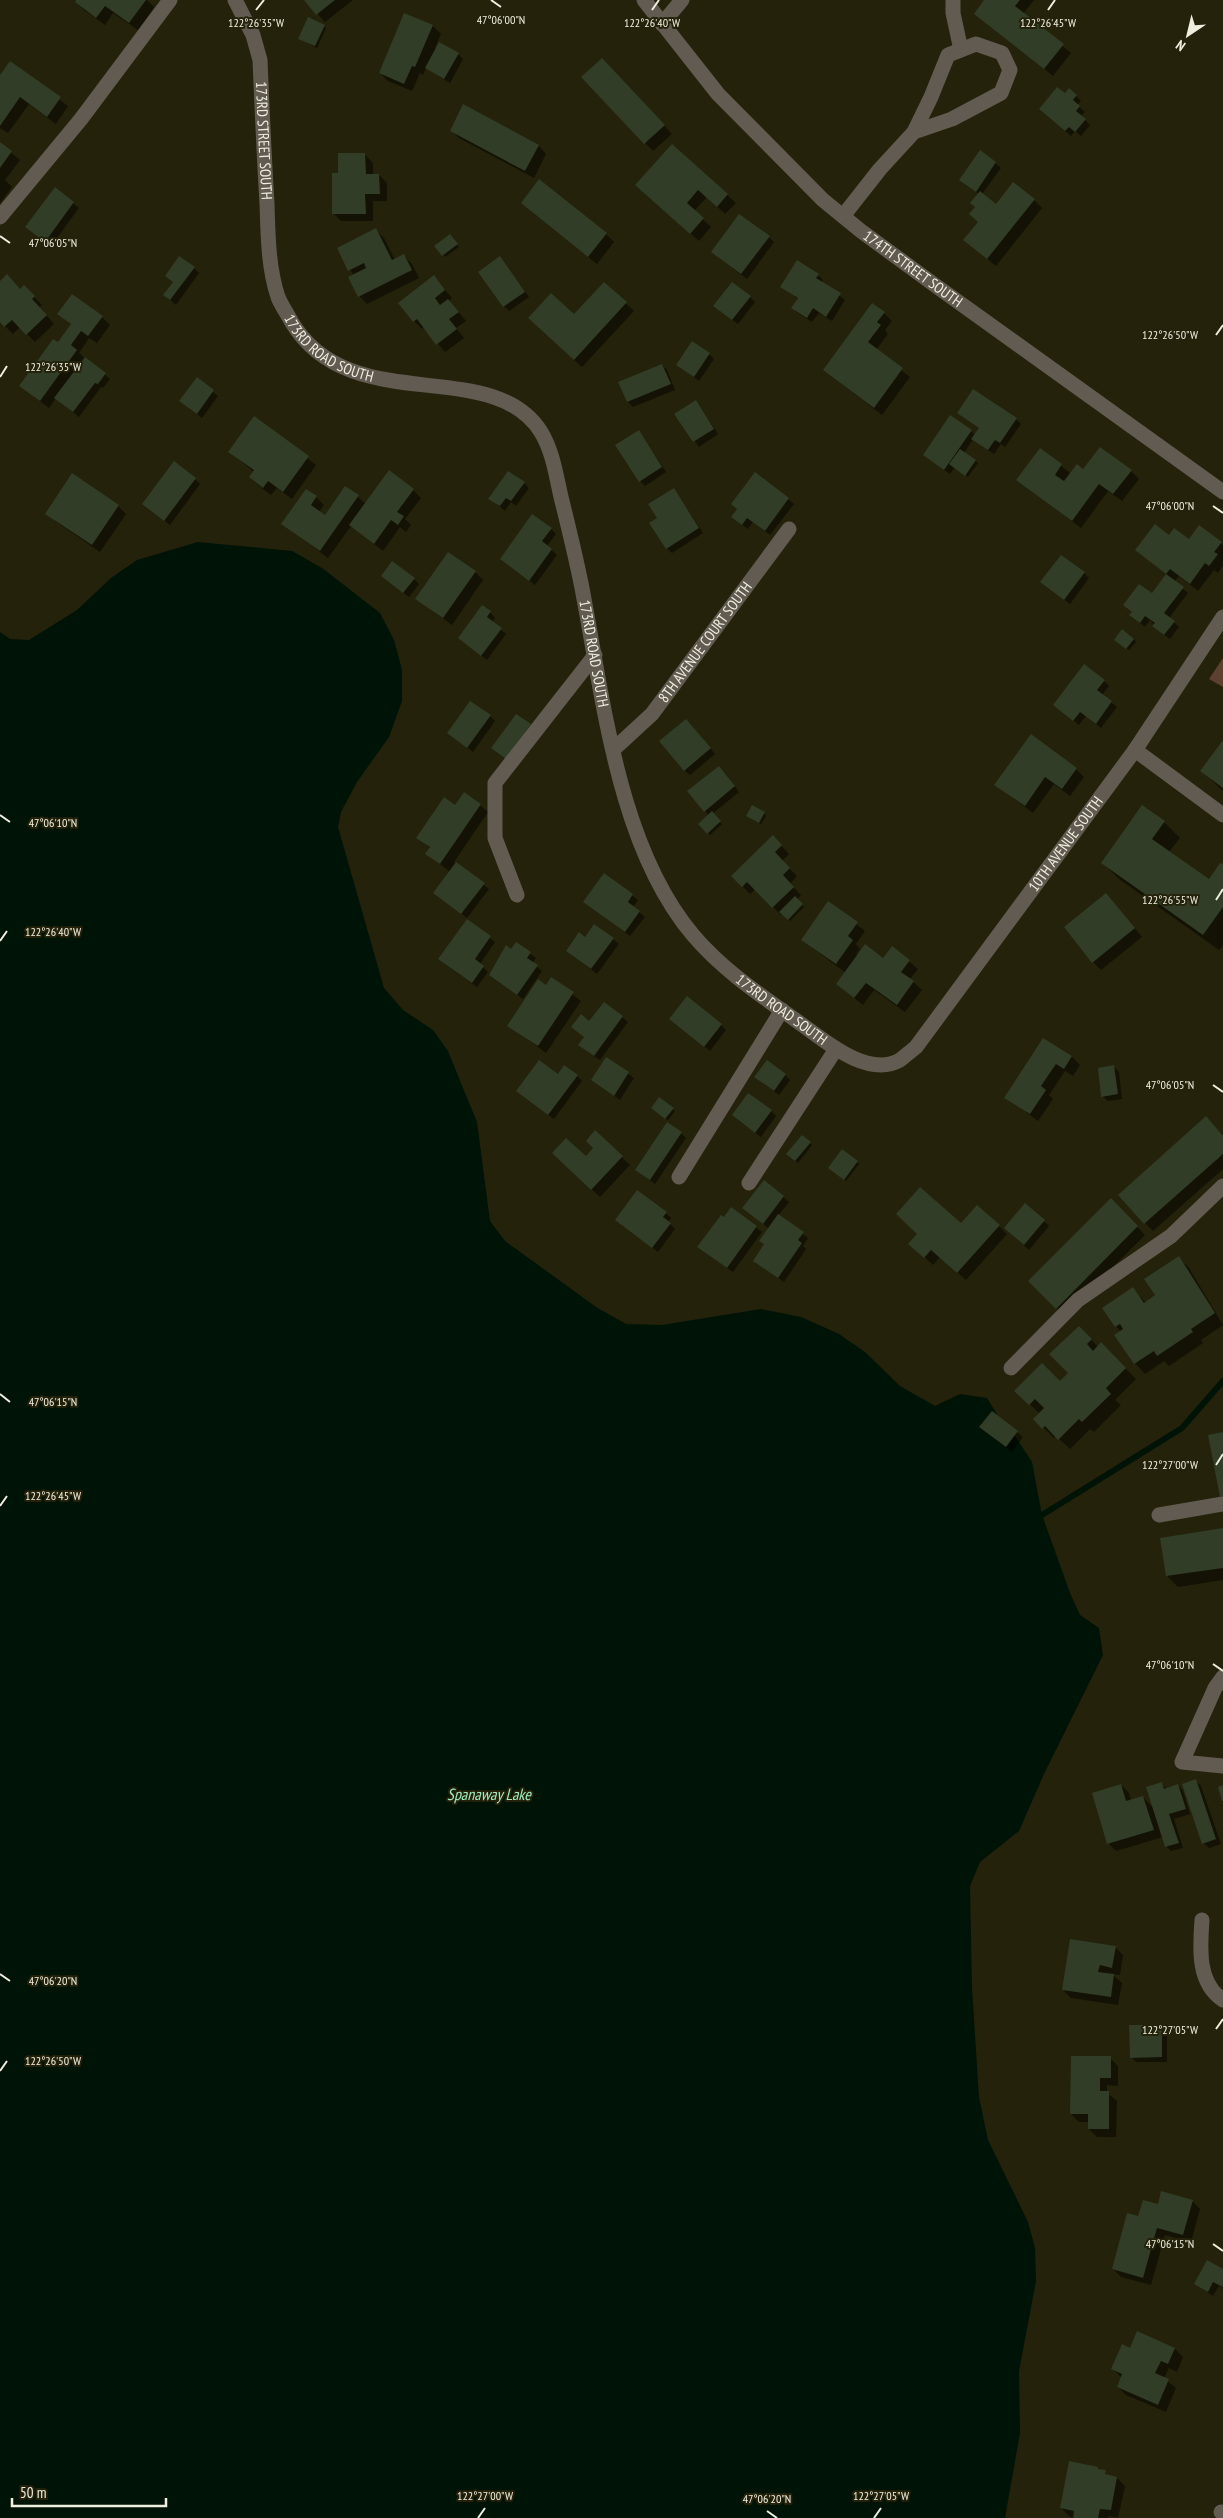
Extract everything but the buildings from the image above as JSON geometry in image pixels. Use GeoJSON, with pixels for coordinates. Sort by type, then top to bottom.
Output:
{"type":"FeatureCollection","features":[{"type":"Feature","properties":{"kind":"street"},"geometry":{"type":"LineString","coordinates":[[0,217],[81,120],[170,0]]}},
{"type":"Feature","properties":{"kind":"street","name":"173RD STREET SOUTH"},"geometry":{"type":"LineString","coordinates":[[235,0],[253,35],[260,60],[269,254],[276,287]]}},
{"type":"Feature","properties":{"kind":"street","name":"174TH STREET SOUTH"},"geometry":{"type":"LineString","coordinates":[[644,0],[718,94],[775,154],[843,216],[940,289],[1223,492]]}},
{"type":"Feature","properties":{"kind":"street"},"geometry":{"type":"LineString","coordinates":[[662,24],[682,0]]}},
{"type":"Feature","properties":{"kind":"street"},"geometry":{"type":"LineString","coordinates":[[953,0],[952,13],[961,50]]}},
{"type":"Feature","properties":{"kind":"street"},"geometry":{"type":"LineString","coordinates":[[843,216],[880,169],[914,132],[948,55],[976,44],[1002,53],[1010,70],[1001,93],[952,120],[914,132]]}},
{"type":"Feature","properties":{"kind":"street","name":"173RD ROAD SOUTH"},"geometry":{"type":"LineString","coordinates":[[276,287],[278,300],[298,333],[320,354],[342,368],[394,381],[492,396],[531,419],[550,450],[578,569],[624,793],[647,864],[670,904],[693,935],[719,962],[755,992],[836,1049],[858,1060],[874,1064],[898,1061]]}},
{"type":"Feature","properties":{"kind":"street","name":"8TH AVENUE COURT SOUTH"},"geometry":{"type":"LineString","coordinates":[[614,749],[652,714],[788,528]]}},
{"type":"Feature","properties":{"kind":"street","name":"10TH AVENUE SOUTH"},"geometry":{"type":"LineString","coordinates":[[898,1061],[916,1047],[929,1031],[1135,750],[1223,617]]}},
{"type":"Feature","properties":{"kind":"street"},"geometry":{"type":"LineString","coordinates":[[517,895],[495,838],[495,784],[595,655]]}},
{"type":"Feature","properties":{"kind":"street"},"geometry":{"type":"LineString","coordinates":[[1135,750],[1223,815]]}},
{"type":"Feature","properties":{"kind":"street"},"geometry":{"type":"LineString","coordinates":[[679,1177],[782,1010]]}},
{"type":"Feature","properties":{"kind":"street"},"geometry":{"type":"LineString","coordinates":[[749,1183],[836,1049]]}},
{"type":"Feature","properties":{"kind":"street"},"geometry":{"type":"LineString","coordinates":[[1011,1368],[1078,1300],[1171,1236],[1223,1186]]}},
{"type":"Feature","properties":{"kind":"street"},"geometry":{"type":"LineString","coordinates":[[1159,1515],[1223,1504]]}},
{"type":"Feature","properties":{"kind":"street"},"geometry":{"type":"LineString","coordinates":[[1223,1677],[1215,1688],[1182,1762],[1223,1766]]}},
{"type":"Feature","properties":{"kind":"street"},"geometry":{"type":"LineString","coordinates":[[1202,1920],[1200,1960],[1213,1994],[1223,2000]]}},
{"type":"Feature","properties":{"kind":"shaded area"},"geometry":{"type":"Polygon","coordinates":[[[1223,658],[1223,687],[1209,679],[1223,658]]]}},
{"type":"Feature","properties":{"kind":"water","name":"Spanaway Lake"},"geometry":{"type":"Polygon","coordinates":[[[198,542],[292,551],[322,568],[380,613],[394,640],[402,670],[402,701],[389,737],[357,782],[341,812],[338,827],[384,988],[403,1010],[433,1030],[448,1051],[477,1122],[490,1221],[505,1241],[596,1307],[626,1324],[662,1325],[761,1309],[801,1317],[839,1334],[865,1352],[900,1386],[935,1406],[960,1394],[987,1398],[1003,1424],[1017,1439],[1032,1462],[1042,1515],[1070,1593],[1080,1615],[1099,1628],[1103,1655],[1044,1774],[1019,1831],[980,1862],[970,1886],[972,1988],[979,2097],[988,2140],[1028,2222],[1035,2248],[1036,2281],[1019,2371],[1020,2433],[1005,2518],[0,2518],[0,632],[10,639],[29,640],[77,610],[111,578],[137,560],[198,542]]]}},
{"type":"Feature","properties":{"kind":"waterway"},"geometry":{"type":"LineString","coordinates":[[1042,1515],[1182,1428],[1223,1381]]}}]}
